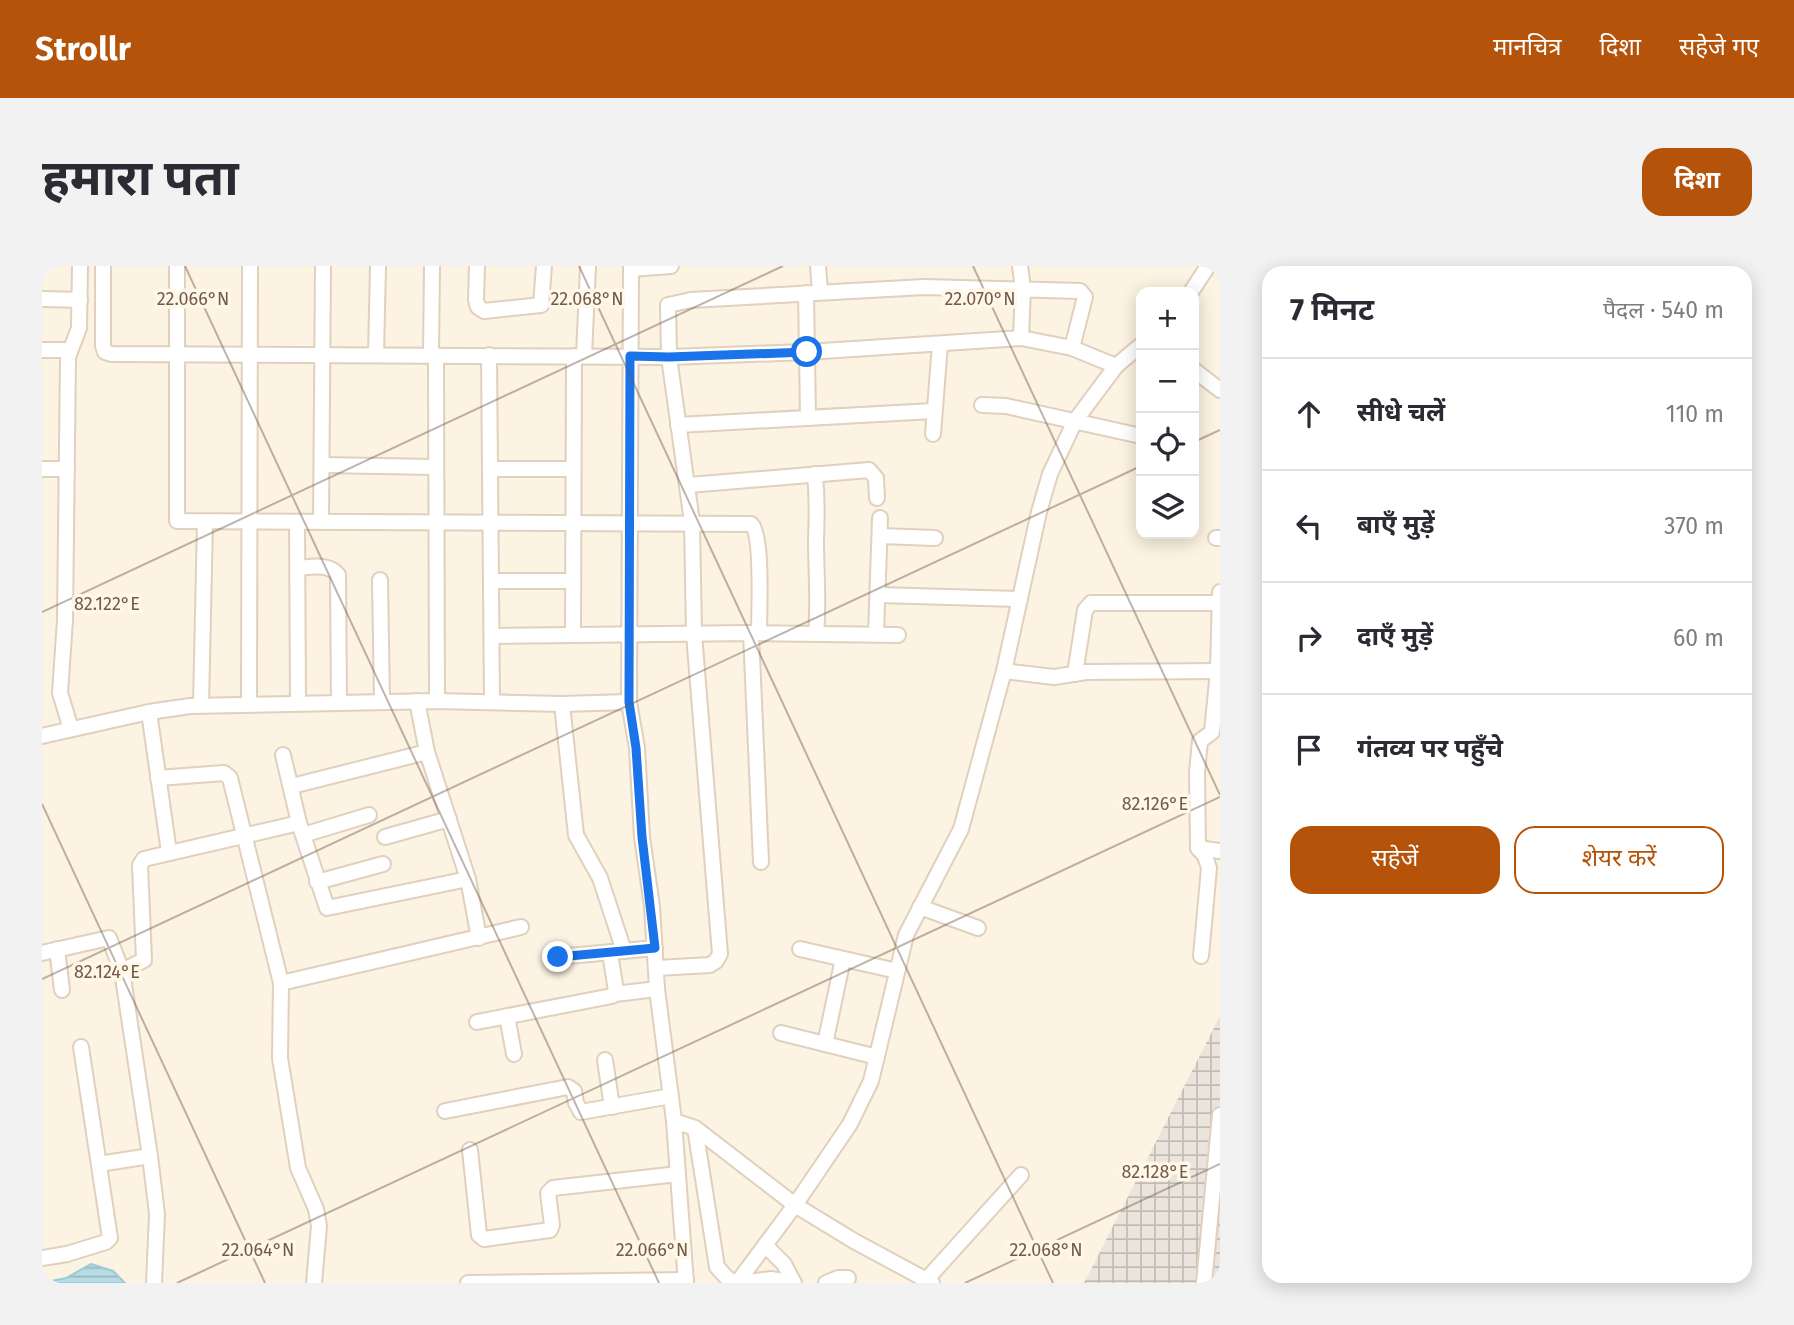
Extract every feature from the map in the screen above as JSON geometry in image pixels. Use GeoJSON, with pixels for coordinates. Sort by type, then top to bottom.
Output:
{"type":"FeatureCollection","features":[{"type":"Feature","properties":{"kind":"street"},"geometry":{"type":"LineString","coordinates":[[71,729],[60,693],[65,620],[70,350],[79,328],[80,266]]}},
{"type":"Feature","properties":{"kind":"street"},"geometry":{"type":"LineString","coordinates":[[103,266],[105,352],[176,355],[669,357],[807,352],[1021,338],[1072,348],[1116,366]]}},
{"type":"Feature","properties":{"kind":"street"},"geometry":{"type":"LineString","coordinates":[[177,266],[177,519],[181,522],[629,521],[751,524],[756,529],[755,633],[761,862]]}},
{"type":"Feature","properties":{"kind":"street"},"geometry":{"type":"LineString","coordinates":[[250,266],[250,704]]}},
{"type":"Feature","properties":{"kind":"street"},"geometry":{"type":"LineString","coordinates":[[321,522],[323,266]]}},
{"type":"Feature","properties":{"kind":"street"},"geometry":{"type":"LineString","coordinates":[[376,355],[378,266]]}},
{"type":"Feature","properties":{"kind":"street"},"geometry":{"type":"LineString","coordinates":[[432,266],[437,522],[436,701]]}},
{"type":"Feature","properties":{"kind":"street"},"geometry":{"type":"LineString","coordinates":[[477,266],[476,300],[478,307],[484,311],[541,305],[544,266]]}},
{"type":"Feature","properties":{"kind":"street"},"geometry":{"type":"LineString","coordinates":[[573,635],[572,469],[588,266]]}},
{"type":"Feature","properties":{"kind":"street"},"geometry":{"type":"LineString","coordinates":[[468,1283],[686,1282],[674,1121],[657,989],[636,748],[629,702],[628,635],[631,268],[671,266]]}},
{"type":"Feature","properties":{"kind":"street"},"geometry":{"type":"LineString","coordinates":[[808,418],[807,352],[818,266]]}},
{"type":"Feature","properties":{"kind":"street"},"geometry":{"type":"LineString","coordinates":[[1020,266],[1023,288],[1021,338]]}},
{"type":"Feature","properties":{"kind":"street"},"geometry":{"type":"LineString","coordinates":[[1194,287],[1208,266]]}},
{"type":"Feature","properties":{"kind":"street"},"geometry":{"type":"LineString","coordinates":[[657,968],[709,965],[716,961],[720,954],[694,634],[692,522],[689,485],[669,357],[668,305],[691,300],[924,287],[1080,291],[1085,297],[1072,348]]}},
{"type":"Feature","properties":{"kind":"street"},"geometry":{"type":"LineString","coordinates":[[42,299],[80,300]]}},
{"type":"Feature","properties":{"kind":"street"},"geometry":{"type":"LineString","coordinates":[[933,434],[940,344]]}},
{"type":"Feature","properties":{"kind":"street"},"geometry":{"type":"LineString","coordinates":[[42,349],[70,350]]}},
{"type":"Feature","properties":{"kind":"street"},"geometry":{"type":"LineString","coordinates":[[738,1283],[849,1124],[872,1082],[906,935],[961,829],[1004,671],[1050,474],[1075,421],[1116,366],[1136,349]]}},
{"type":"Feature","properties":{"kind":"street"},"geometry":{"type":"LineString","coordinates":[[489,355],[492,702]]}},
{"type":"Feature","properties":{"kind":"street"},"geometry":{"type":"LineString","coordinates":[[1199,374],[1220,390]]}},
{"type":"Feature","properties":{"kind":"street"},"geometry":{"type":"LineString","coordinates":[[982,405],[1006,406],[1136,435]]}},
{"type":"Feature","properties":{"kind":"street"},"geometry":{"type":"LineString","coordinates":[[678,425],[933,411]]}},
{"type":"Feature","properties":{"kind":"street"},"geometry":{"type":"LineString","coordinates":[[322,465],[436,467]]}},
{"type":"Feature","properties":{"kind":"street"},"geometry":{"type":"LineString","coordinates":[[490,468],[572,469]]}},
{"type":"Feature","properties":{"kind":"street"},"geometry":{"type":"LineString","coordinates":[[42,469],[67,469]]}},
{"type":"Feature","properties":{"kind":"street"},"geometry":{"type":"LineString","coordinates":[[689,485],[869,470],[876,478],[877,498]]}},
{"type":"Feature","properties":{"kind":"street"},"geometry":{"type":"LineString","coordinates":[[816,474],[819,597],[816,633]]}},
{"type":"Feature","properties":{"kind":"street"},"geometry":{"type":"LineString","coordinates":[[876,634],[880,518]]}},
{"type":"Feature","properties":{"kind":"street"},"geometry":{"type":"LineString","coordinates":[[201,705],[205,522]]}},
{"type":"Feature","properties":{"kind":"street"},"geometry":{"type":"LineString","coordinates":[[297,522],[298,703]]}},
{"type":"Feature","properties":{"kind":"street"},"geometry":{"type":"LineString","coordinates":[[880,536],[935,538]]}},
{"type":"Feature","properties":{"kind":"street"},"geometry":{"type":"LineString","coordinates":[[298,568],[326,567],[333,569],[338,575],[339,702]]}},
{"type":"Feature","properties":{"kind":"street"},"geometry":{"type":"LineString","coordinates":[[380,580],[382,702]]}},
{"type":"Feature","properties":{"kind":"street"},"geometry":{"type":"LineString","coordinates":[[491,581],[572,581]]}},
{"type":"Feature","properties":{"kind":"street"},"geometry":{"type":"LineString","coordinates":[[1201,956],[1209,869],[1205,856],[1198,848],[1197,772],[1200,741],[1216,732],[1220,592]]}},
{"type":"Feature","properties":{"kind":"street"},"geometry":{"type":"LineString","coordinates":[[878,595],[1020,600]]}},
{"type":"Feature","properties":{"kind":"street"},"geometry":{"type":"LineString","coordinates":[[1075,674],[1085,610],[1091,603],[1220,603]]}},
{"type":"Feature","properties":{"kind":"street"},"geometry":{"type":"LineString","coordinates":[[492,636],[755,633],[898,635]]}},
{"type":"Feature","properties":{"kind":"street"},"geometry":{"type":"LineString","coordinates":[[1004,671],[1054,677],[1086,672],[1219,671]]}},
{"type":"Feature","properties":{"kind":"street"},"geometry":{"type":"LineString","coordinates":[[42,736],[149,712],[201,705],[417,701],[562,704],[629,702]]}},
{"type":"Feature","properties":{"kind":"street"},"geometry":{"type":"LineString","coordinates":[[417,701],[427,752],[468,879],[480,938]]}},
{"type":"Feature","properties":{"kind":"street"},"geometry":{"type":"LineString","coordinates":[[562,704],[576,835],[600,878],[617,952],[615,994]]}},
{"type":"Feature","properties":{"kind":"street"},"geometry":{"type":"LineString","coordinates":[[149,712],[169,852]]}},
{"type":"Feature","properties":{"kind":"street"},"geometry":{"type":"LineString","coordinates":[[292,786],[427,752]]}},
{"type":"Feature","properties":{"kind":"street"},"geometry":{"type":"LineString","coordinates":[[282,755],[301,829],[325,905],[332,909],[468,879]]}},
{"type":"Feature","properties":{"kind":"street"},"geometry":{"type":"LineString","coordinates":[[158,778],[228,775],[281,983],[280,1058],[298,1168],[316,1209],[319,1226],[314,1283]]}},
{"type":"Feature","properties":{"kind":"street"},"geometry":{"type":"LineString","coordinates":[[122,971],[144,960],[141,863],[146,858],[369,815]]}},
{"type":"Feature","properties":{"kind":"street"},"geometry":{"type":"LineString","coordinates":[[385,837],[449,818]]}},
{"type":"Feature","properties":{"kind":"street"},"geometry":{"type":"LineString","coordinates":[[1198,848],[1220,851]]}},
{"type":"Feature","properties":{"kind":"street"},"geometry":{"type":"LineString","coordinates":[[317,882],[383,864]]}},
{"type":"Feature","properties":{"kind":"street"},"geometry":{"type":"LineString","coordinates":[[920,907],[978,928]]}},
{"type":"Feature","properties":{"kind":"street"},"geometry":{"type":"LineString","coordinates":[[281,983],[521,927]]}},
{"type":"Feature","properties":{"kind":"street"},"geometry":{"type":"LineString","coordinates":[[42,953],[109,938],[122,971],[157,1214],[154,1283]]}},
{"type":"Feature","properties":{"kind":"street"},"geometry":{"type":"LineString","coordinates":[[558,957],[655,948]]}},
{"type":"Feature","properties":{"kind":"street"},"geometry":{"type":"LineString","coordinates":[[57,949],[62,990]]}},
{"type":"Feature","properties":{"kind":"street"},"geometry":{"type":"LineString","coordinates":[[800,949],[897,971]]}},
{"type":"Feature","properties":{"kind":"street"},"geometry":{"type":"LineString","coordinates":[[825,1044],[843,959]]}},
{"type":"Feature","properties":{"kind":"street"},"geometry":{"type":"LineString","coordinates":[[477,1021],[615,994],[657,989]]}},
{"type":"Feature","properties":{"kind":"street"},"geometry":{"type":"LineString","coordinates":[[506,1016],[514,1054]]}},
{"type":"Feature","properties":{"kind":"street"},"geometry":{"type":"LineString","coordinates":[[781,1033],[877,1057]]}},
{"type":"Feature","properties":{"kind":"street"},"geometry":{"type":"LineString","coordinates":[[42,1258],[67,1254],[106,1242],[110,1238],[81,1047]]}},
{"type":"Feature","properties":{"kind":"street"},"geometry":{"type":"LineString","coordinates":[[605,1060],[612,1107]]}},
{"type":"Feature","properties":{"kind":"street"},"geometry":{"type":"LineString","coordinates":[[445,1111],[568,1087],[574,1091],[580,1112],[671,1096]]}},
{"type":"Feature","properties":{"kind":"street"},"geometry":{"type":"LineString","coordinates":[[1204,1283],[1220,1115]]}},
{"type":"Feature","properties":{"kind":"street"},"geometry":{"type":"LineString","coordinates":[[674,1121],[695,1128],[795,1205],[854,1241],[929,1281],[1021,1175]]}},
{"type":"Feature","properties":{"kind":"street"},"geometry":{"type":"LineString","coordinates":[[695,1128],[717,1266],[727,1278],[738,1283],[771,1279],[789,1282],[785,1265],[765,1245]]}},
{"type":"Feature","properties":{"kind":"street"},"geometry":{"type":"LineString","coordinates":[[470,1150],[479,1236],[484,1239],[550,1230],[552,1225],[548,1193],[553,1188],[678,1174]]}},
{"type":"Feature","properties":{"kind":"street"},"geometry":{"type":"LineString","coordinates":[[99,1164],[150,1156]]}},
{"type":"Feature","properties":{"kind":"street"},"geometry":{"type":"LineString","coordinates":[[826,1283],[838,1278],[848,1278]]}},
{"type":"Feature","properties":{"kind":"shaded area"},"geometry":{"type":"Polygon","coordinates":[[[1220,1016],[1220,1283],[1084,1283],[1220,1016]]]}},
{"type":"Feature","properties":{"kind":"water"},"geometry":{"type":"Polygon","coordinates":[[[91,1264],[113,1271],[125,1283],[42,1283],[66,1278],[91,1264]]]}},
{"type":"Feature","properties":{"kind":"route"},"geometry":{"type":"LineString","coordinates":[[558,957],[655,948],[642,837],[636,748],[629,702],[630,356],[807,352]]}}]}
